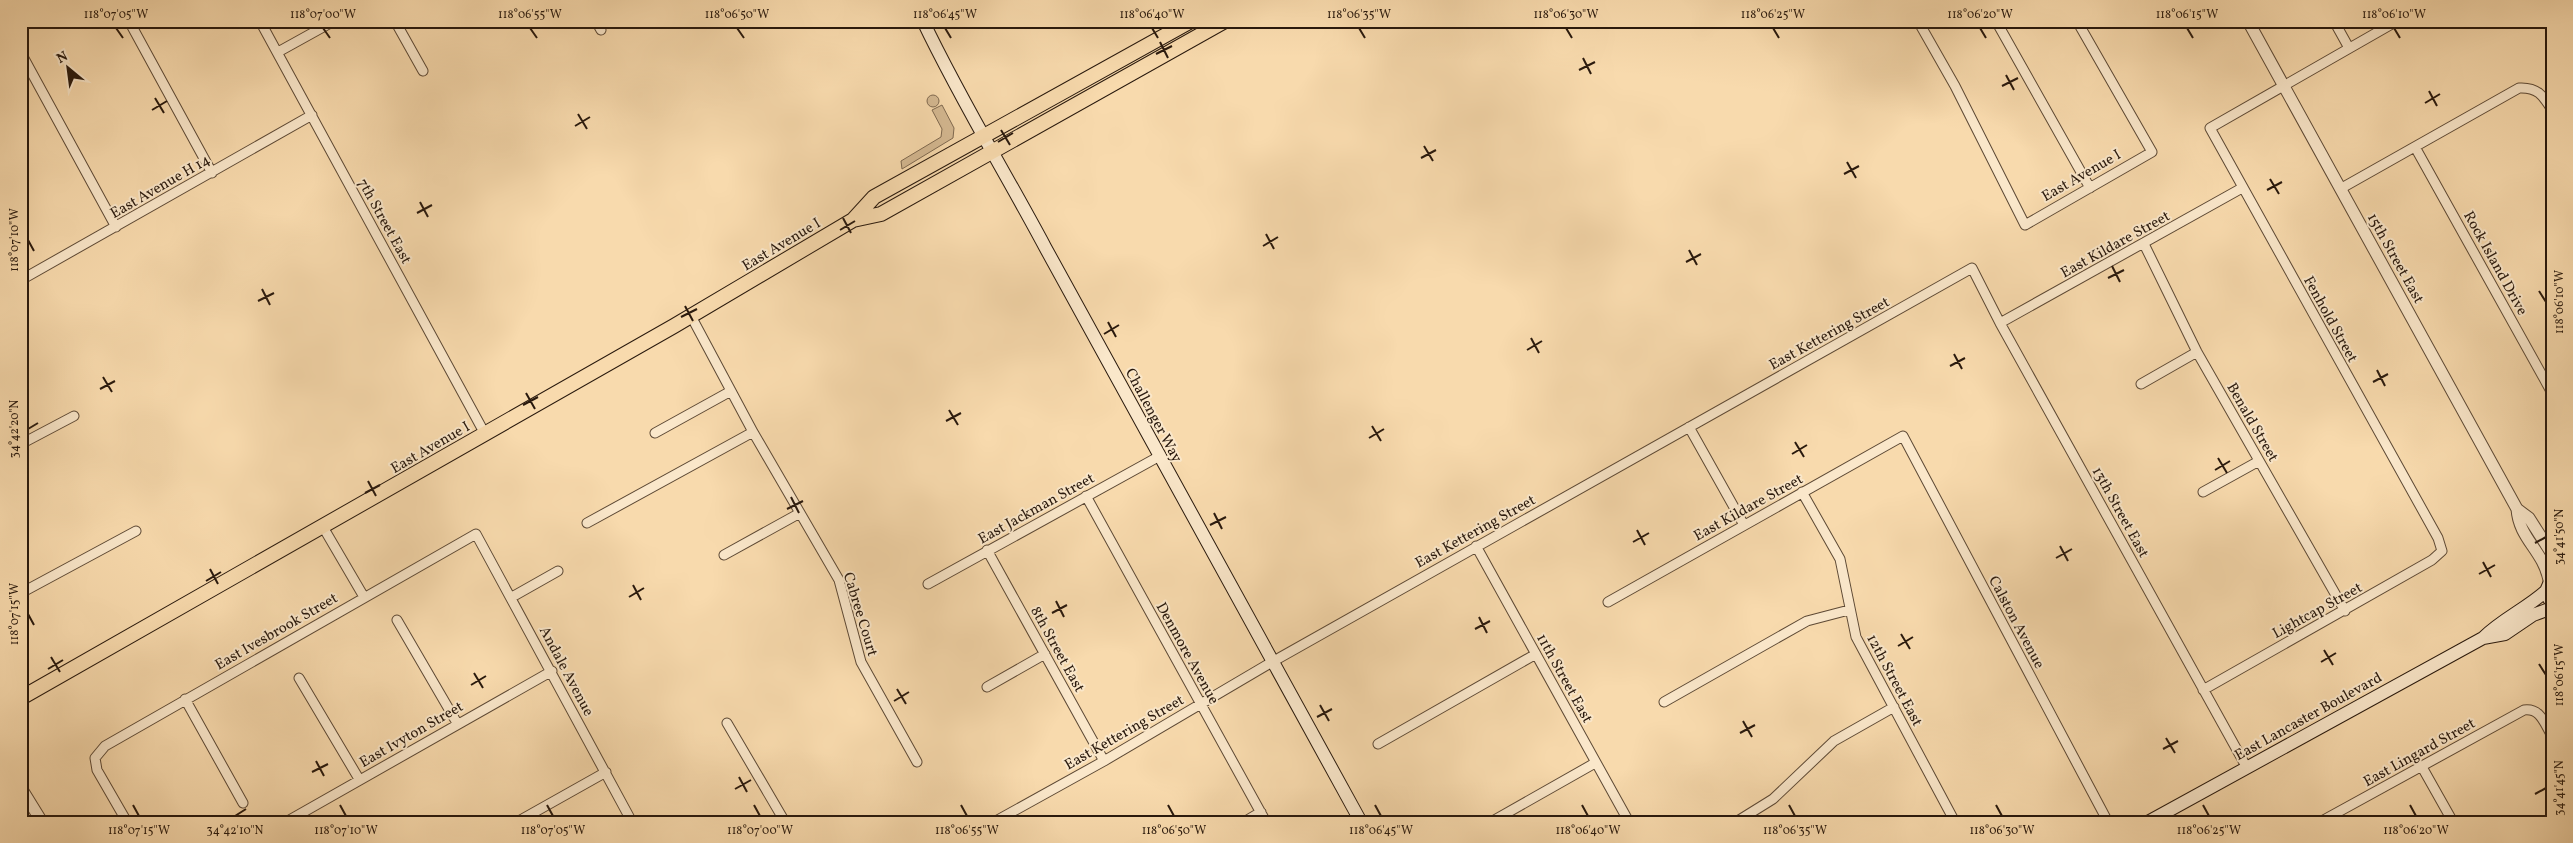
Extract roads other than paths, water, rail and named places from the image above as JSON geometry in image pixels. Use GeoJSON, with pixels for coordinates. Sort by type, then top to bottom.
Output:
{"type":"FeatureCollection","features":[{"type":"Feature","properties":{"kind":"main road","name":"Challenger Way"},"geometry":{"type":"LineString","coordinates":[[923,21],[948,72],[993,150],[1158,457],[1361,822]]}},
{"type":"Feature","properties":{"kind":"main road","name":"East Avenue I"},"geometry":{"type":"LineString","coordinates":[[21,698],[691,316],[853,220],[874,196],[1190,21]]}},
{"type":"Feature","properties":{"kind":"main road","name":"East Avenue I"},"geometry":{"type":"LineString","coordinates":[[853,220],[881,214],[1225,21]]}},
{"type":"Feature","properties":{"kind":"main road"},"geometry":{"type":"LineString","coordinates":[[2549,582],[2552,603]]}},
{"type":"Feature","properties":{"kind":"main road","name":"East Lancaster Boulevard"},"geometry":{"type":"LineString","coordinates":[[2148,822],[2483,638],[2498,624],[2532,603],[2549,582]]}},
{"type":"Feature","properties":{"kind":"main road","name":"East Lancaster Boulevard"},"geometry":{"type":"LineString","coordinates":[[2483,638],[2505,634],[2537,612],[2552,608]]}},
{"type":"Feature","properties":{"kind":"street"},"geometry":{"type":"LineString","coordinates":[[128,21],[212,173]]}},
{"type":"Feature","properties":{"kind":"street","name":"7th Street East"},"geometry":{"type":"LineString","coordinates":[[260,21],[485,434]]}},
{"type":"Feature","properties":{"kind":"street"},"geometry":{"type":"LineString","coordinates":[[278,52],[334,21]]}},
{"type":"Feature","properties":{"kind":"street"},"geometry":{"type":"LineString","coordinates":[[395,21],[423,71]]}},
{"type":"Feature","properties":{"kind":"street"},"geometry":{"type":"LineString","coordinates":[[596,21],[601,30]]}},
{"type":"Feature","properties":{"kind":"street","name":"East Avenue I"},"geometry":{"type":"LineString","coordinates":[[1918,21],[1955,86],[2025,225],[2152,152],[2077,21]]}},
{"type":"Feature","properties":{"kind":"street"},"geometry":{"type":"LineString","coordinates":[[1996,21],[2090,188]]}},
{"type":"Feature","properties":{"kind":"street","name":"15th Street East"},"geometry":{"type":"LineString","coordinates":[[2248,21],[2518,509],[2529,518],[2552,554]]}},
{"type":"Feature","properties":{"kind":"street"},"geometry":{"type":"LineString","coordinates":[[2334,21],[2349,48]]}},
{"type":"Feature","properties":{"kind":"street"},"geometry":{"type":"LineString","coordinates":[[2283,86],[2397,21]]}},
{"type":"Feature","properties":{"kind":"street"},"geometry":{"type":"LineString","coordinates":[[21,53],[116,227]]}},
{"type":"Feature","properties":{"kind":"street","name":"Fenhold Street"},"geometry":{"type":"LineString","coordinates":[[2283,86],[2210,128],[2438,538],[2442,551]]}},
{"type":"Feature","properties":{"kind":"street"},"geometry":{"type":"LineString","coordinates":[[2340,189],[2519,88],[2531,88],[2543,94],[2552,110]]}},
{"type":"Feature","properties":{"kind":"street","name":"East Avenue H 14"},"geometry":{"type":"LineString","coordinates":[[21,280],[312,115]]}},
{"type":"Feature","properties":{"kind":"street","name":"Rock Island Drive"},"geometry":{"type":"LineString","coordinates":[[2415,147],[2551,389]]}},
{"type":"Feature","properties":{"kind":"street","name":"East Kildare Street"},"geometry":{"type":"LineString","coordinates":[[2000,323],[2242,188]]}},
{"type":"Feature","properties":{"kind":"street","name":"Benald Street"},"geometry":{"type":"LineString","coordinates":[[2144,244],[2198,352],[2345,611]]}},
{"type":"Feature","properties":{"kind":"street","name":"13th Street East"},"geometry":{"type":"LineString","coordinates":[[1972,268],[2000,323],[2247,768]]}},
{"type":"Feature","properties":{"kind":"street","name":"East Kettering Street"},"geometry":{"type":"LineString","coordinates":[[994,822],[1104,761],[1272,662],[1476,546],[1972,268]]}},
{"type":"Feature","properties":{"kind":"street","name":"Cabree Court"},"geometry":{"type":"LineString","coordinates":[[691,316],[753,432],[839,580],[861,662],[918,762]]}},
{"type":"Feature","properties":{"kind":"street"},"geometry":{"type":"LineString","coordinates":[[2141,384],[2198,352]]}},
{"type":"Feature","properties":{"kind":"street"},"geometry":{"type":"LineString","coordinates":[[655,433],[731,391]]}},
{"type":"Feature","properties":{"kind":"street"},"geometry":{"type":"LineString","coordinates":[[21,444],[74,416]]}},
{"type":"Feature","properties":{"kind":"street"},"geometry":{"type":"LineString","coordinates":[[1689,427],[1744,525]]}},
{"type":"Feature","properties":{"kind":"street"},"geometry":{"type":"LineString","coordinates":[[587,523],[753,432]]}},
{"type":"Feature","properties":{"kind":"street","name":"East Kildare Street"},"geometry":{"type":"LineString","coordinates":[[1608,602],[1903,436]]}},
{"type":"Feature","properties":{"kind":"street","name":"Calston Avenue"},"geometry":{"type":"LineString","coordinates":[[1903,436],[2108,822]]}},
{"type":"Feature","properties":{"kind":"street","name":"East Jackman Street"},"geometry":{"type":"LineString","coordinates":[[928,584],[1158,457]]}},
{"type":"Feature","properties":{"kind":"street"},"geometry":{"type":"LineString","coordinates":[[2203,492],[2259,461]]}},
{"type":"Feature","properties":{"kind":"street","name":"12th Street East"},"geometry":{"type":"LineString","coordinates":[[1802,492],[1840,558],[1849,610],[1856,637],[1955,822]]}},
{"type":"Feature","properties":{"kind":"street","name":"Denmore Avenue"},"geometry":{"type":"LineString","coordinates":[[1086,496],[1266,822]]}},
{"type":"Feature","properties":{"kind":"street","name":"15th Street East"},"geometry":{"type":"LineString","coordinates":[[2518,509],[2518,523],[2544,562],[2549,582]]}},
{"type":"Feature","properties":{"kind":"street"},"geometry":{"type":"LineString","coordinates":[[724,555],[800,513]]}},
{"type":"Feature","properties":{"kind":"street"},"geometry":{"type":"LineString","coordinates":[[323,527],[364,597]]}},
{"type":"Feature","properties":{"kind":"street"},"geometry":{"type":"LineString","coordinates":[[21,593],[136,531]]}},
{"type":"Feature","properties":{"kind":"street","name":"East Ivesbrook Street"},"geometry":{"type":"LineString","coordinates":[[127,822],[97,770],[95,758],[105,746],[476,534]]}},
{"type":"Feature","properties":{"kind":"street","name":"Andale Avenue"},"geometry":{"type":"LineString","coordinates":[[476,534],[552,670],[632,822]]}},
{"type":"Feature","properties":{"kind":"street","name":"11th Street East"},"geometry":{"type":"LineString","coordinates":[[1476,546],[1629,822]]}},
{"type":"Feature","properties":{"kind":"street","name":"8th Street East"},"geometry":{"type":"LineString","coordinates":[[987,550],[1104,761]]}},
{"type":"Feature","properties":{"kind":"street","name":"Lightcap Street"},"geometry":{"type":"LineString","coordinates":[[2203,690],[2345,611],[2432,560],[2442,551]]}},
{"type":"Feature","properties":{"kind":"street"},"geometry":{"type":"LineString","coordinates":[[512,597],[558,571]]}},
{"type":"Feature","properties":{"kind":"street"},"geometry":{"type":"LineString","coordinates":[[1664,702],[1807,622],[1849,610]]}},
{"type":"Feature","properties":{"kind":"street"},"geometry":{"type":"LineString","coordinates":[[397,620],[457,722]]}},
{"type":"Feature","properties":{"kind":"street"},"geometry":{"type":"LineString","coordinates":[[988,687],[1045,654]]}},
{"type":"Feature","properties":{"kind":"street"},"geometry":{"type":"LineString","coordinates":[[1378,744],[1536,654]]}},
{"type":"Feature","properties":{"kind":"street","name":"East Ivyton Street"},"geometry":{"type":"LineString","coordinates":[[286,822],[457,722],[552,670]]}},
{"type":"Feature","properties":{"kind":"street"},"geometry":{"type":"LineString","coordinates":[[299,678],[359,779]]}},
{"type":"Feature","properties":{"kind":"street"},"geometry":{"type":"LineString","coordinates":[[185,699],[243,804]]}},
{"type":"Feature","properties":{"kind":"street"},"geometry":{"type":"LineString","coordinates":[[1736,822],[1773,799],[1834,741],[1894,707]]}},
{"type":"Feature","properties":{"kind":"street","name":"East Lingard Street"},"geometry":{"type":"LineString","coordinates":[[2320,822],[2524,710],[2532,709],[2538,712],[2552,736]]}},
{"type":"Feature","properties":{"kind":"street"},"geometry":{"type":"LineString","coordinates":[[727,723],[785,822]]}},
{"type":"Feature","properties":{"kind":"street"},"geometry":{"type":"LineString","coordinates":[[1491,822],[1595,763]]}},
{"type":"Feature","properties":{"kind":"street"},"geometry":{"type":"LineString","coordinates":[[2422,767],[2453,822]]}},
{"type":"Feature","properties":{"kind":"street"},"geometry":{"type":"LineString","coordinates":[[517,822],[606,772]]}},
{"type":"Feature","properties":{"kind":"street"},"geometry":{"type":"LineString","coordinates":[[21,788],[42,822]]}},
{"type":"Feature","properties":{"kind":"street"},"geometry":{"type":"LineString","coordinates":[[1244,822],[1261,812]]}}]}
